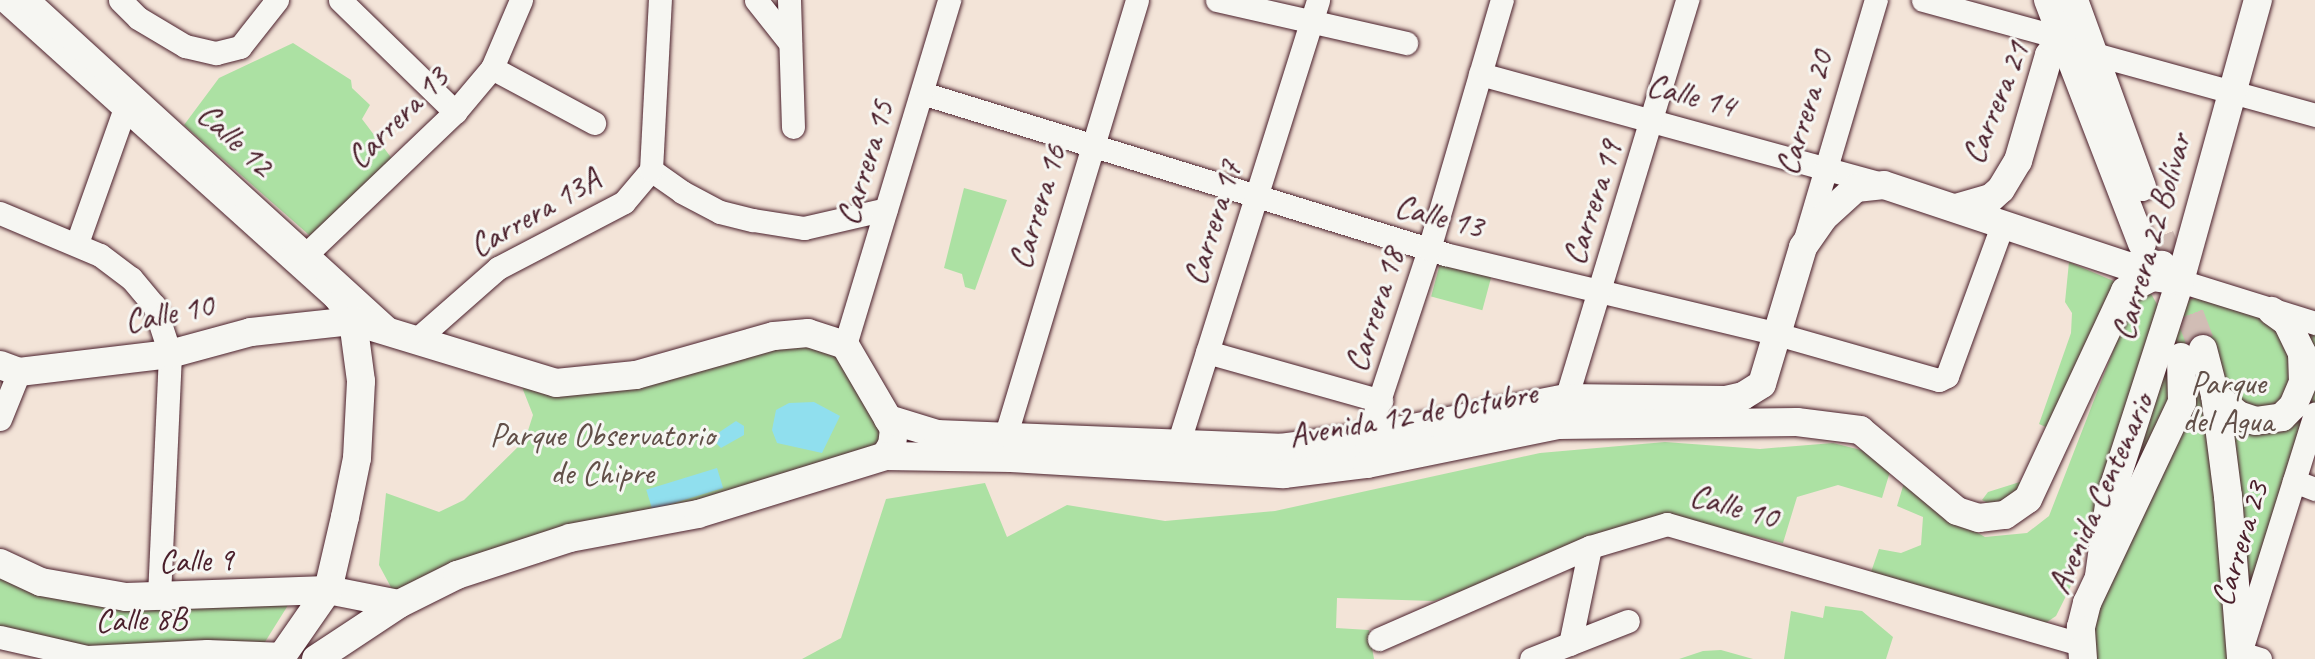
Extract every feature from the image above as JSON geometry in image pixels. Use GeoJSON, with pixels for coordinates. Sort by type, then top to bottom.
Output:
{"type":"FeatureCollection","features":[{"type":"Feature","properties":{"kind":"main road"},"geometry":{"type":"LineString","coordinates":[[2048,0],[2139,260],[2152,277],[2180,281]]}},
{"type":"Feature","properties":{"kind":"main road"},"geometry":{"type":"LineString","coordinates":[[2074,0],[2094,54],[2139,260]]}},
{"type":"Feature","properties":{"kind":"main road","name":"Carrera 22 Bolívar"},"geometry":{"type":"LineString","coordinates":[[2099,576],[2110,498],[2180,281],[2230,92],[2258,0]]}},
{"type":"Feature","properties":{"kind":"main road","name":"Carrera 21"},"geometry":{"type":"LineString","coordinates":[[1956,208],[1992,198],[2005,182],[2018,161],[2049,55],[2062,38]]}},
{"type":"Feature","properties":{"kind":"main road","name":"Calle 14"},"geometry":{"type":"LineString","coordinates":[[1884,185],[2003,223],[2139,260],[2150,269],[2187,253]]}},
{"type":"Feature","properties":{"kind":"main road","name":"Carrera 20"},"geometry":{"type":"LineString","coordinates":[[1762,384],[1803,247],[1844,198],[1856,188],[1884,185]]}},
{"type":"Feature","properties":{"kind":"main road","name":"Avenida 12 de Octubre"},"geometry":{"type":"LineString","coordinates":[[888,419],[937,434],[1006,434],[1175,455],[1284,474],[1367,464],[1558,425],[1797,422],[1860,430],[1957,511],[1979,518],[2005,515],[2028,499],[2139,260]]}},
{"type":"Feature","properties":{"kind":"main road"},"geometry":{"type":"LineString","coordinates":[[2215,395],[2238,415],[2255,421],[2282,417],[2293,406],[2303,382],[2302,353],[2287,322],[2272,311]]}},
{"type":"Feature","properties":{"kind":"main road"},"geometry":{"type":"LineString","coordinates":[[283,657],[328,590],[357,458],[361,382],[353,321],[556,383],[636,374],[774,336],[808,333],[845,345],[895,435],[885,456]]}},
{"type":"Feature","properties":{"kind":"main road","name":"Calle 10"},"geometry":{"type":"LineString","coordinates":[[10,368],[170,354],[251,332],[353,321]]}},
{"type":"Feature","properties":{"kind":"main road"},"geometry":{"type":"LineString","coordinates":[[361,382],[404,336]]}},
{"type":"Feature","properties":{"kind":"main road","name":"Avenida Centenario"},"geometry":{"type":"LineString","coordinates":[[2082,651],[2081,628],[2099,576],[2182,402],[2192,353],[2215,395],[2245,658]]}},
{"type":"Feature","properties":{"kind":"main road"},"geometry":{"type":"LineString","coordinates":[[1762,384],[1774,406],[1797,422]]}},
{"type":"Feature","properties":{"kind":"main road","name":"Avenida 12 de Octubre"},"geometry":{"type":"LineString","coordinates":[[316,659],[400,604],[457,575],[570,538],[698,514],[885,456],[1175,455],[1280,449],[1367,437],[1566,398],[1726,400],[1743,396],[1762,384]]}},
{"type":"Feature","properties":{"kind":"main road","name":"Calle 9"},"geometry":{"type":"LineString","coordinates":[[0,563],[51,584],[126,597],[159,598],[328,590],[400,604]]}},
{"type":"Feature","properties":{"kind":"street","name":"Calle 12"},"geometry":{"type":"LineString","coordinates":[[4,0],[128,100]]}},
{"type":"Feature","properties":{"kind":"street","name":"Calle 12"},"geometry":{"type":"LineString","coordinates":[[28,0],[128,100],[302,259],[404,336]]}},
{"type":"Feature","properties":{"kind":"street"},"geometry":{"type":"LineString","coordinates":[[120,0],[138,18],[185,46],[216,53],[240,47],[276,0]]}},
{"type":"Feature","properties":{"kind":"street"},"geometry":{"type":"LineString","coordinates":[[340,0],[455,112]]}},
{"type":"Feature","properties":{"kind":"street","name":"Carrera 13"},"geometry":{"type":"LineString","coordinates":[[302,259],[455,112],[492,68],[522,0]]}},
{"type":"Feature","properties":{"kind":"street"},"geometry":{"type":"LineString","coordinates":[[660,0],[651,170],[711,207],[753,220],[803,228],[886,209]]}},
{"type":"Feature","properties":{"kind":"street"},"geometry":{"type":"LineString","coordinates":[[756,0],[790,43]]}},
{"type":"Feature","properties":{"kind":"street"},"geometry":{"type":"LineString","coordinates":[[789,0],[793,127]]}},
{"type":"Feature","properties":{"kind":"street","name":"Carrera 15"},"geometry":{"type":"LineString","coordinates":[[845,345],[949,0]]}},
{"type":"Feature","properties":{"kind":"street","name":"Carrera 16"},"geometry":{"type":"LineString","coordinates":[[1006,434],[1137,0]]}},
{"type":"Feature","properties":{"kind":"street"},"geometry":{"type":"LineString","coordinates":[[1217,0],[1315,9],[1406,43]]}},
{"type":"Feature","properties":{"kind":"street","name":"Carrera 18"},"geometry":{"type":"LineString","coordinates":[[1367,437],[1429,249],[1502,0]]}},
{"type":"Feature","properties":{"kind":"street","name":"Carrera 19"},"geometry":{"type":"LineString","coordinates":[[1558,425],[1654,122],[1687,0]]}},
{"type":"Feature","properties":{"kind":"street","name":"Carrera 20"},"geometry":{"type":"LineString","coordinates":[[1803,247],[1824,168],[1876,0]]}},
{"type":"Feature","properties":{"kind":"street"},"geometry":{"type":"LineString","coordinates":[[1923,0],[2062,38]]}},
{"type":"Feature","properties":{"kind":"street","name":"Carrera 17"},"geometry":{"type":"LineString","coordinates":[[1175,455],[1315,9]]}},
{"type":"Feature","properties":{"kind":"street"},"geometry":{"type":"LineString","coordinates":[[2094,54],[2315,115]]}},
{"type":"Feature","properties":{"kind":"street"},"geometry":{"type":"LineString","coordinates":[[492,68],[594,124]]}},
{"type":"Feature","properties":{"kind":"street","name":"Calle 14"},"geometry":{"type":"LineString","coordinates":[[1480,74],[1884,185]]}},
{"type":"Feature","properties":{"kind":"street","name":"Calle 13"},"geometry":{"type":"LineString","coordinates":[[922,93],[1429,249],[1777,334],[1944,379],[2003,223]]}},
{"type":"Feature","properties":{"kind":"street"},"geometry":{"type":"LineString","coordinates":[[77,243],[128,100]]}},
{"type":"Feature","properties":{"kind":"street","name":"Carrera 13A"},"geometry":{"type":"LineString","coordinates":[[404,336],[498,268],[624,202],[651,170]]}},
{"type":"Feature","properties":{"kind":"street"},"geometry":{"type":"LineString","coordinates":[[0,213],[77,243],[131,278],[154,305],[170,354],[159,598]]}},
{"type":"Feature","properties":{"kind":"street","name":"Calle 12"},"geometry":{"type":"LineString","coordinates":[[302,259],[353,321]]}},
{"type":"Feature","properties":{"kind":"street"},"geometry":{"type":"LineString","coordinates":[[2180,281],[2315,323]]}},
{"type":"Feature","properties":{"kind":"street"},"geometry":{"type":"LineString","coordinates":[[1207,352],[1381,401]]}},
{"type":"Feature","properties":{"kind":"street"},"geometry":{"type":"LineString","coordinates":[[0,419],[10,368]]}},
{"type":"Feature","properties":{"kind":"street","name":"Carrera 23"},"geometry":{"type":"LineString","coordinates":[[2245,658],[2305,485],[2315,413]]}},
{"type":"Feature","properties":{"kind":"street","name":"Calle 10"},"geometry":{"type":"LineString","coordinates":[[1380,639],[1590,547],[1667,524],[2082,651]]}},
{"type":"Feature","properties":{"kind":"street"},"geometry":{"type":"LineString","coordinates":[[1570,644],[1590,547]]}},
{"type":"Feature","properties":{"kind":"street"},"geometry":{"type":"LineString","coordinates":[[1531,659],[1628,621]]}},
{"type":"Feature","properties":{"kind":"street","name":"Calle 8B"},"geometry":{"type":"LineString","coordinates":[[0,637],[87,657],[207,651],[283,657]]}},
{"type":"Feature","properties":{"kind":"green space"},"geometry":{"type":"Polygon","coordinates":[[[293,43],[351,80],[352,88],[370,105],[362,119],[396,164],[317,242],[184,125],[219,78],[293,43]]]}},
{"type":"Feature","properties":{"kind":"green space"},"geometry":{"type":"Polygon","coordinates":[[[964,188],[1007,200],[975,290],[965,287],[962,274],[944,268],[964,188]]]}},
{"type":"Feature","properties":{"kind":"green space"},"geometry":{"type":"Polygon","coordinates":[[[1442,256],[1493,270],[1482,310],[1431,297],[1442,256]]]}},
{"type":"Feature","properties":{"kind":"green space"},"geometry":{"type":"Polygon","coordinates":[[[2069,262],[2116,282],[2029,492],[1992,505],[1982,500],[1988,492],[2023,481],[2048,428],[2039,424],[2071,333],[2072,313],[2065,302],[2069,262]]]}},
{"type":"Feature","properties":{"kind":"green space","name":"Parque del Agua"},"geometry":{"type":"Polygon","coordinates":[[[2180,281],[2315,323],[2315,413],[2237,659],[2090,659],[2086,646],[2180,281]]]}},
{"type":"Feature","properties":{"kind":"green space"},"geometry":{"type":"Polygon","coordinates":[[[2149,290],[2158,306],[2070,588],[2056,616],[2044,624],[1871,572],[1879,549],[1901,553],[1921,545],[1923,517],[1897,506],[1907,473],[1955,520],[1985,537],[2027,533],[2049,516],[2134,297],[2149,290]]]}},
{"type":"Feature","properties":{"kind":"green space","name":"Parque Observatorio de Chipre"},"geometry":{"type":"Polygon","coordinates":[[[774,336],[845,345],[881,408],[885,456],[393,591],[379,565],[386,493],[439,512],[464,500],[525,440],[533,415],[516,372],[556,383],[774,336]]]}},
{"type":"Feature","properties":{"kind":"green space"},"geometry":{"type":"Polygon","coordinates":[[[1665,442],[1760,449],[1833,443],[1873,453],[1892,465],[1882,498],[1838,485],[1797,497],[1783,543],[1675,519],[1537,557],[1491,581],[1434,601],[1337,598],[1336,628],[1369,630],[1374,659],[802,659],[841,638],[886,499],[985,483],[1007,537],[1067,505],[1165,521],[1275,511],[1540,453],[1665,442]]]}},
{"type":"Feature","properties":{"kind":"green space"},"geometry":{"type":"Polygon","coordinates":[[[0,563],[41,582],[290,602],[260,650],[129,657],[0,637],[0,563]]]}},
{"type":"Feature","properties":{"kind":"green space"},"geometry":{"type":"Polygon","coordinates":[[[1825,606],[1862,611],[1893,637],[1886,659],[1784,659],[1791,611],[1823,618],[1825,606]]]}},
{"type":"Feature","properties":{"kind":"green space"},"geometry":{"type":"Polygon","coordinates":[[[1721,650],[1753,659],[1679,659],[1703,651],[1721,650]]]}},
{"type":"Feature","properties":{"kind":"water"},"geometry":{"type":"Polygon","coordinates":[[[814,402],[840,416],[822,453],[777,443],[772,430],[776,410],[789,403],[814,402]]]}},
{"type":"Feature","properties":{"kind":"water"},"geometry":{"type":"Polygon","coordinates":[[[736,421],[744,426],[744,435],[721,448],[715,442],[718,433],[736,421]]]}},
{"type":"Feature","properties":{"kind":"water"},"geometry":{"type":"Polygon","coordinates":[[[717,468],[723,488],[652,510],[646,490],[717,468]]]}},
{"type":"Feature","properties":{"kind":"tunnel"},"geometry":{"type":"LineString","coordinates":[[2160,236],[2203,349]]}}]}
